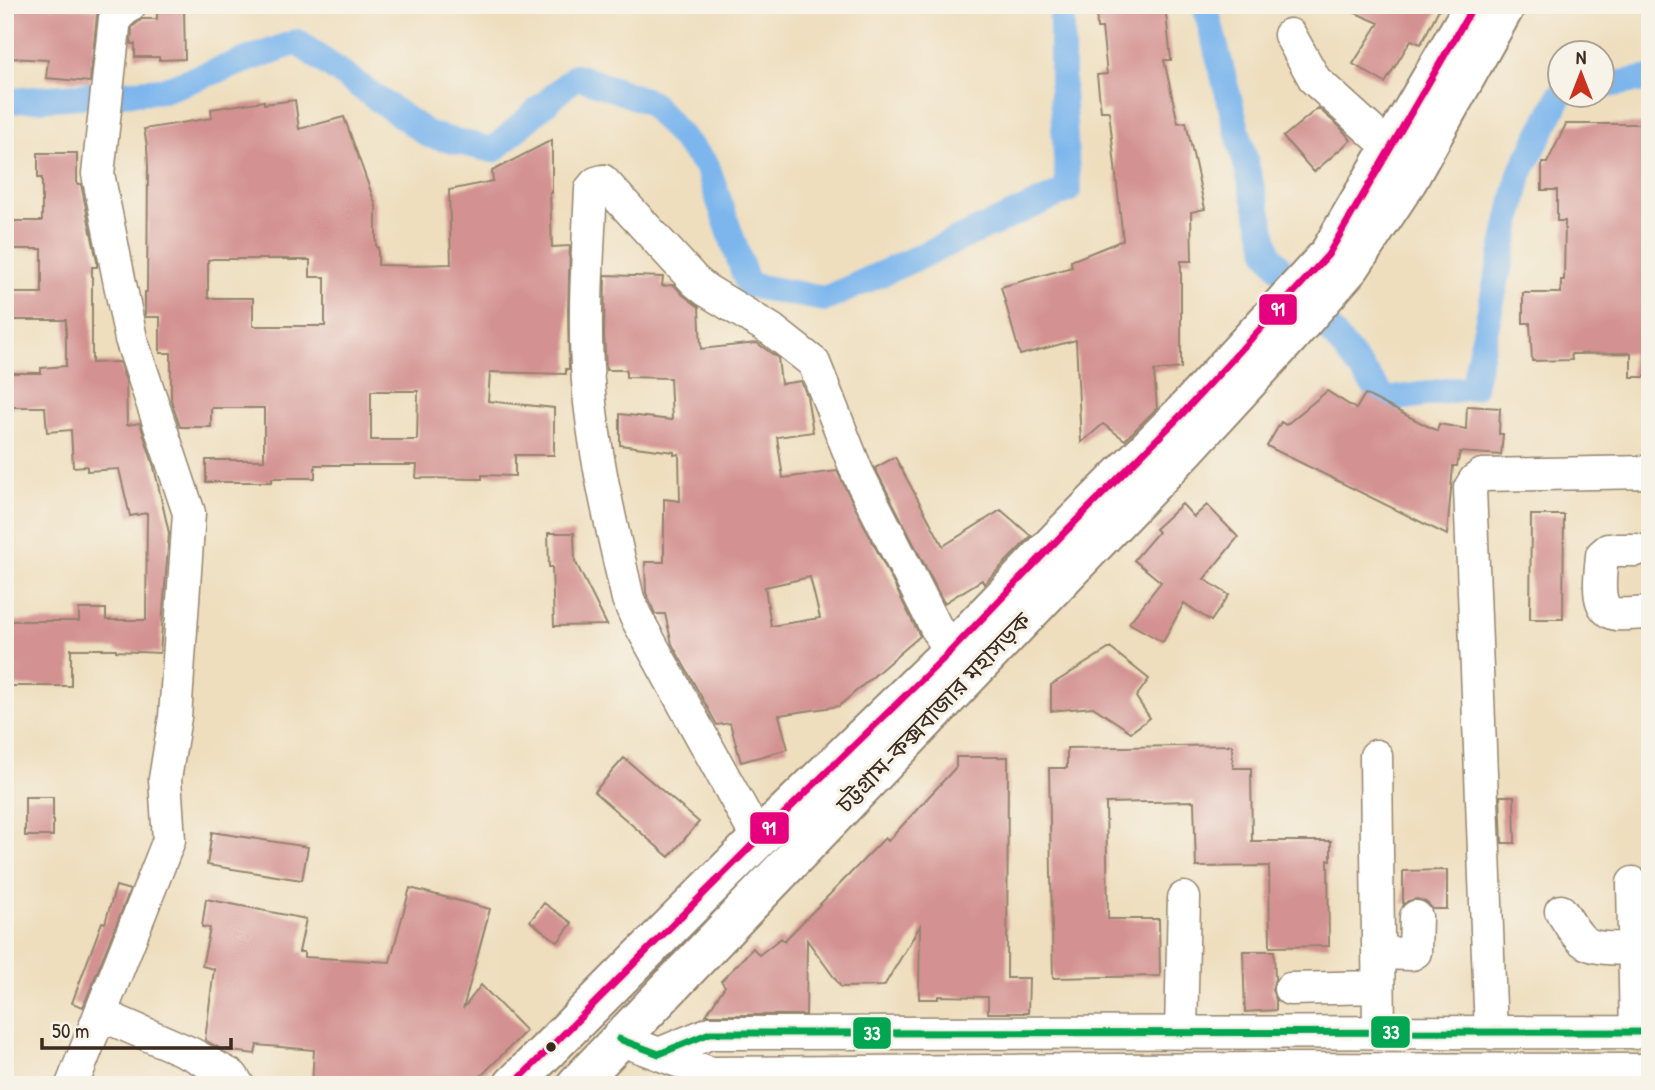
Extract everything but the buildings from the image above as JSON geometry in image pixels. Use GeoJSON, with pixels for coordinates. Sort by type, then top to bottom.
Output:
{"type":"FeatureCollection","features":[{"type":"Feature","properties":{"kind":"highway"},"geometry":{"type":"LineString","coordinates":[[1339,260],[1391,149],[1474,5]]}},
{"type":"Feature","properties":{"kind":"highway"},"geometry":{"type":"LineString","coordinates":[[513,1085],[758,838],[949,653],[1183,413],[1278,329],[1408,180],[1506,5]]}},
{"type":"Feature","properties":{"kind":"highway","name":"চট্টগ্রাম-কক্সবাজার মহাসড়ক"},"geometry":{"type":"LineString","coordinates":[[576,1085],[1187,447],[1278,329]]}},
{"type":"Feature","properties":{"kind":"street"},"geometry":{"type":"LineString","coordinates":[[72,1085],[169,840],[165,779],[176,717],[189,513],[131,340],[98,174],[115,19],[130,5]]}},
{"type":"Feature","properties":{"kind":"street"},"geometry":{"type":"LineString","coordinates":[[1290,35],[1315,80],[1391,149]]}},
{"type":"Feature","properties":{"kind":"street"},"geometry":{"type":"LineString","coordinates":[[758,838],[628,599],[602,481],[589,384],[586,284],[591,189],[596,183],[603,181],[695,281],[772,330],[814,363],[857,472],[949,653]]}},
{"type":"Feature","properties":{"kind":"street"},"geometry":{"type":"LineString","coordinates":[[1491,1032],[1470,488],[1482,475],[1650,472]]}},
{"type":"Feature","properties":{"kind":"street"},"geometry":{"type":"LineString","coordinates":[[1636,550],[1608,550],[1602,555],[1601,599],[1607,610],[1613,614],[1650,613]]}},
{"type":"Feature","properties":{"kind":"street"},"geometry":{"type":"LineString","coordinates":[[1376,755],[1379,1032]]}},
{"type":"Feature","properties":{"kind":"street"},"geometry":{"type":"LineString","coordinates":[[659,1054],[710,1032],[1643,1032],[1642,947],[1633,883]]}},
{"type":"Feature","properties":{"kind":"street"},"geometry":{"type":"LineString","coordinates":[[1181,1032],[1184,898]]}},
{"type":"Feature","properties":{"kind":"street"},"geometry":{"type":"LineString","coordinates":[[1561,911],[1581,939],[1588,944],[1597,947],[1642,947]]}},
{"type":"Feature","properties":{"kind":"street"},"geometry":{"type":"LineString","coordinates":[[1378,953],[1415,952],[1416,917]]}},
{"type":"Feature","properties":{"kind":"street"},"geometry":{"type":"LineString","coordinates":[[1290,989],[1378,987]]}},
{"type":"Feature","properties":{"kind":"street"},"geometry":{"type":"LineString","coordinates":[[100,1014],[192,1054],[232,1076],[238,1085]]}},
{"type":"Feature","properties":{"kind":"street"},"geometry":{"type":"LineString","coordinates":[[619,1039],[710,1073],[1541,1078],[1650,1070]]}},
{"type":"Feature","properties":{"kind":"waterway"},"geometry":{"type":"LineString","coordinates":[[5,100],[163,90],[297,42],[429,135],[493,150],[576,76],[650,102],[707,166],[748,285],[825,299],[1068,190],[1062,91],[1062,5]]}},
{"type":"Feature","properties":{"kind":"waterway"},"geometry":{"type":"LineString","coordinates":[[1205,5],[1269,254],[1386,400],[1473,387],[1520,174],[1554,108]]}},
{"type":"Feature","properties":{"kind":"waterway"},"geometry":{"type":"LineString","coordinates":[[1616,84],[1650,78]]}},
{"type":"Feature","properties":{"kind":"transit line","name":"91"},"geometry":{"type":"LineString","coordinates":[[513,1085],[758,839],[949,653],[1183,413],[1328,255],[1474,5]]}},
{"type":"Feature","properties":{"kind":"transit line","name":"33"},"geometry":{"type":"LineString","coordinates":[[619,1039],[659,1054],[710,1033],[1650,1032]]}}]}
